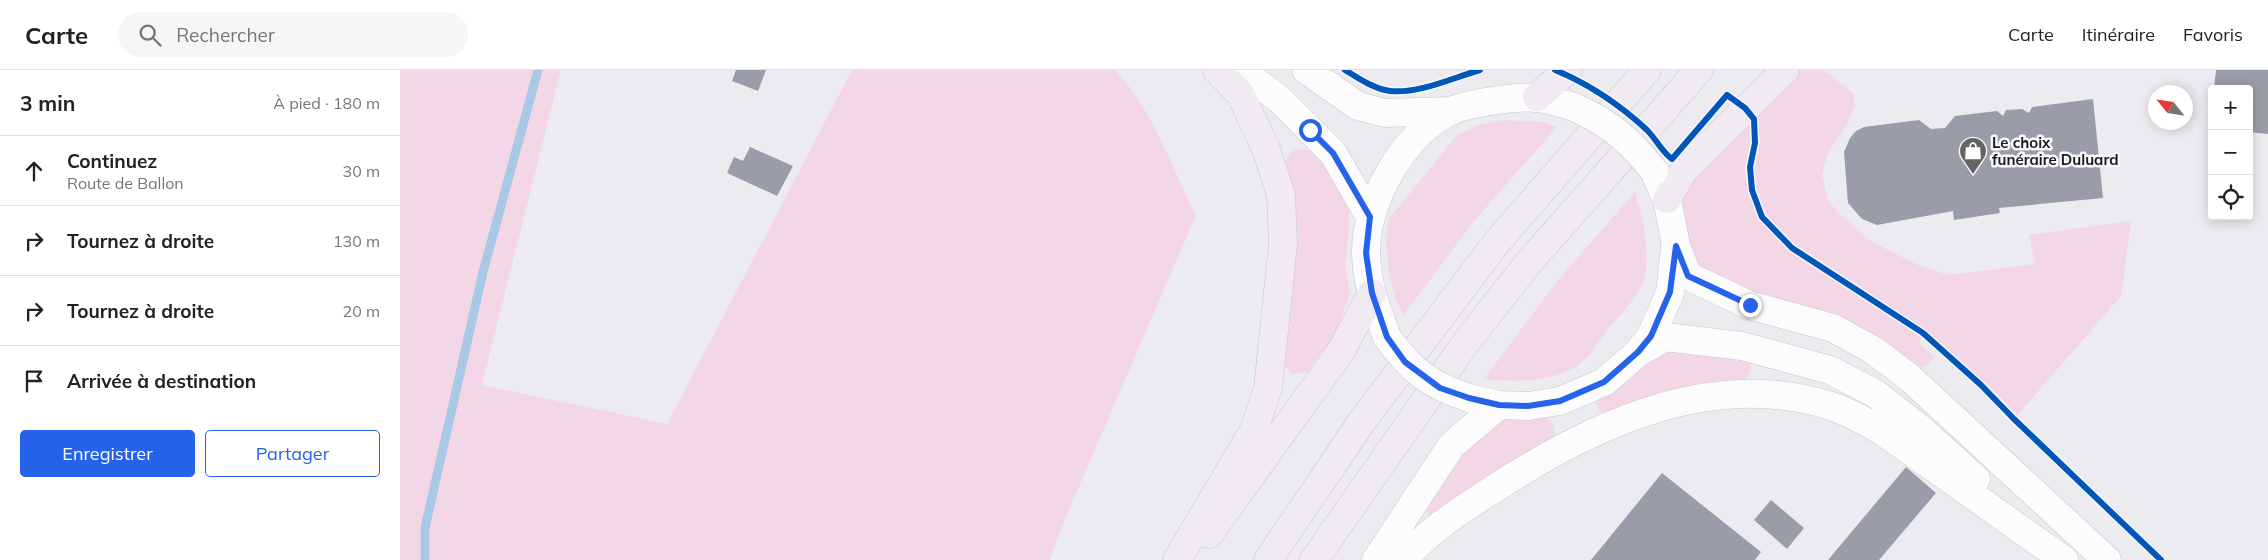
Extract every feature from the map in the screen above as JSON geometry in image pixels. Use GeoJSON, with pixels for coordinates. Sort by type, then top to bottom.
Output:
{"type":"FeatureCollection","features":[{"type":"Feature","properties":{"kind":"highway"},"geometry":{"type":"LineString","coordinates":[[1177,560],[1254,430],[1268,388],[1283,244],[1281,195],[1266,149],[1241,95],[1218,70]]}},
{"type":"Feature","properties":{"kind":"highway"},"geometry":{"type":"LineString","coordinates":[[1537,97],[1568,70]]}},
{"type":"Feature","properties":{"kind":"highway"},"geometry":{"type":"LineString","coordinates":[[1268,560],[1363,420],[1497,242],[1647,70]]}},
{"type":"Feature","properties":{"kind":"highway"},"geometry":{"type":"LineString","coordinates":[[1314,560],[1473,334],[1530,261],[1699,70]]}},
{"type":"Feature","properties":{"kind":"highway"},"geometry":{"type":"LineString","coordinates":[[1667,199],[1684,170],[1785,70]]}},
{"type":"Feature","properties":{"kind":"highway"},"geometry":{"type":"LineString","coordinates":[[1191,560],[1341,351],[1372,293]]}},
{"type":"Feature","properties":{"kind":"main road"},"geometry":{"type":"LineString","coordinates":[[1241,70],[1279,99],[1333,153],[1370,217]]}},
{"type":"Feature","properties":{"kind":"main road"},"geometry":{"type":"LineString","coordinates":[[1306,70],[1358,106],[1385,113],[1451,111],[1493,101],[1537,97],[1574,107],[1603,120],[1635,146],[1654,170],[1667,199],[1676,246],[1688,276],[1750,305],[1833,328],[1873,350],[1930,396],[2107,560]]}},
{"type":"Feature","properties":{"kind":"main road"},"geometry":{"type":"LineString","coordinates":[[1451,111],[1425,130],[1393,164],[1370,217],[1366,253],[1372,293],[1387,337],[1405,362],[1440,388],[1469,398],[1499,405],[1528,406],[1560,401],[1604,382],[1638,352],[1651,336],[1670,292],[1676,246]]}},
{"type":"Feature","properties":{"kind":"main road"},"geometry":{"type":"LineString","coordinates":[[1638,352],[1665,337],[1698,339],[1742,346],[1830,370],[1876,394],[1918,426],[2065,560]]}},
{"type":"Feature","properties":{"kind":"main road"},"geometry":{"type":"LineString","coordinates":[[1404,560],[1454,515],[1511,478],[1561,450],[1628,418],[1665,405],[1698,397],[1736,393],[1802,398],[1830,405],[1857,417],[1882,431],[2065,560]]}},
{"type":"Feature","properties":{"kind":"main road"},"geometry":{"type":"LineString","coordinates":[[1376,560],[1452,445],[1499,405]]}},
{"type":"Feature","properties":{"kind":"shaded area"},"geometry":{"type":"Polygon","coordinates":[[[400,70],[561,70],[482,385],[667,424],[852,70],[1115,70],[1128,85],[1151,120],[1196,215],[1065,519],[1050,560],[400,560],[400,70]]]}},
{"type":"Feature","properties":{"kind":"shaded area"},"geometry":{"type":"Polygon","coordinates":[[[1785,70],[1824,70],[1853,93],[1855,105],[1847,125],[1829,151],[1822,174],[1828,201],[1868,239],[1918,265],[1948,275],[2035,264],[2029,235],[2131,221],[2121,296],[2014,419],[1981,385],[1923,334],[1919,343],[1935,357],[1927,365],[1906,375],[1723,293],[1676,246],[1684,170],[1785,70]]]}},
{"type":"Feature","properties":{"kind":"shaded area"},"geometry":{"type":"Polygon","coordinates":[[[1504,120],[1543,122],[1557,127],[1474,221],[1403,316],[1396,301],[1389,274],[1386,241],[1388,220],[1457,135],[1481,124],[1504,120]]]}},
{"type":"Feature","properties":{"kind":"shaded area"},"geometry":{"type":"Polygon","coordinates":[[[1299,149],[1309,150],[1318,155],[1348,196],[1349,228],[1345,264],[1350,293],[1336,334],[1306,372],[1292,374],[1285,366],[1289,324],[1293,195],[1285,161],[1291,152],[1299,149]]]}},
{"type":"Feature","properties":{"kind":"shaded area"},"geometry":{"type":"Polygon","coordinates":[[[1635,192],[1646,241],[1647,255],[1644,279],[1633,299],[1590,353],[1577,366],[1555,376],[1519,381],[1484,379],[1558,280],[1635,192]]]}},
{"type":"Feature","properties":{"kind":"shaded area"},"geometry":{"type":"Polygon","coordinates":[[[1665,337],[1746,355],[1751,366],[1750,372],[1744,381],[1612,418],[1601,412],[1596,404],[1600,392],[1665,337]]]}},
{"type":"Feature","properties":{"kind":"shaded area"},"geometry":{"type":"Polygon","coordinates":[[[1499,405],[1531,411],[1548,419],[1553,425],[1554,434],[1551,446],[1431,517],[1424,508],[1424,499],[1499,405]]]}},
{"type":"Feature","properties":{"kind":"building"},"geometry":{"type":"Polygon","coordinates":[[[736,70],[766,70],[758,91],[732,81],[736,70]]]}},
{"type":"Feature","properties":{"kind":"building"},"geometry":{"type":"Polygon","coordinates":[[[2216,70],[2268,70],[2268,134],[2253,132],[2253,85],[2214,85],[2216,70]]]}},
{"type":"Feature","properties":{"kind":"building","name":"Le choix funéraire Duluard"},"geometry":{"type":"Polygon","coordinates":[[[2093,99],[2103,198],[1999,208],[2000,213],[1954,220],[1953,211],[1877,225],[1862,219],[1848,203],[1844,152],[1850,138],[1856,131],[1864,127],[1919,120],[1931,129],[1945,128],[1955,116],[1997,111],[2003,116],[2006,110],[2022,109],[2029,113],[2032,107],[2093,99]]]}},
{"type":"Feature","properties":{"kind":"building"},"geometry":{"type":"Polygon","coordinates":[[[750,147],[793,166],[777,196],[727,173],[734,157],[743,161],[750,147]]]}},
{"type":"Feature","properties":{"kind":"building"},"geometry":{"type":"Polygon","coordinates":[[[1906,467],[1936,493],[1879,560],[1828,560],[1906,467]]]}},
{"type":"Feature","properties":{"kind":"building"},"geometry":{"type":"Polygon","coordinates":[[[1662,473],[1761,552],[1755,560],[1591,560],[1662,473]]]}},
{"type":"Feature","properties":{"kind":"building"},"geometry":{"type":"Polygon","coordinates":[[[1771,500],[1804,528],[1787,549],[1754,520],[1771,500]]]}},
{"type":"Feature","properties":{"kind":"waterway"},"geometry":{"type":"LineString","coordinates":[[425,560],[425,528],[483,272],[538,70]]}},
{"type":"Feature","properties":{"kind":"cycle path"},"geometry":{"type":"LineString","coordinates":[[1345,70],[1366,83],[1390,91],[1424,88],[1480,70]]}},
{"type":"Feature","properties":{"kind":"cycle path"},"geometry":{"type":"LineString","coordinates":[[1555,70],[1604,96],[1626,112],[1647,130],[1672,159],[1727,95],[1745,108],[1754,119],[1755,143],[1750,167],[1752,190],[1762,217],[1792,248],[1923,333],[1981,385],[2161,560]]}},
{"type":"Feature","properties":{"kind":"place","name":"Le choix funéraire Duluard"},"geometry":{"type":"Point","coordinates":[1973,175]}},
{"type":"Feature","properties":{"kind":"route"},"geometry":{"type":"LineString","coordinates":[[1310,130],[1333,153],[1370,217],[1366,253],[1372,293],[1387,337],[1405,362],[1440,388],[1469,398],[1499,405],[1528,406],[1560,401],[1604,382],[1638,352],[1651,336],[1670,292],[1676,246],[1688,276],[1750,305]]}}]}
